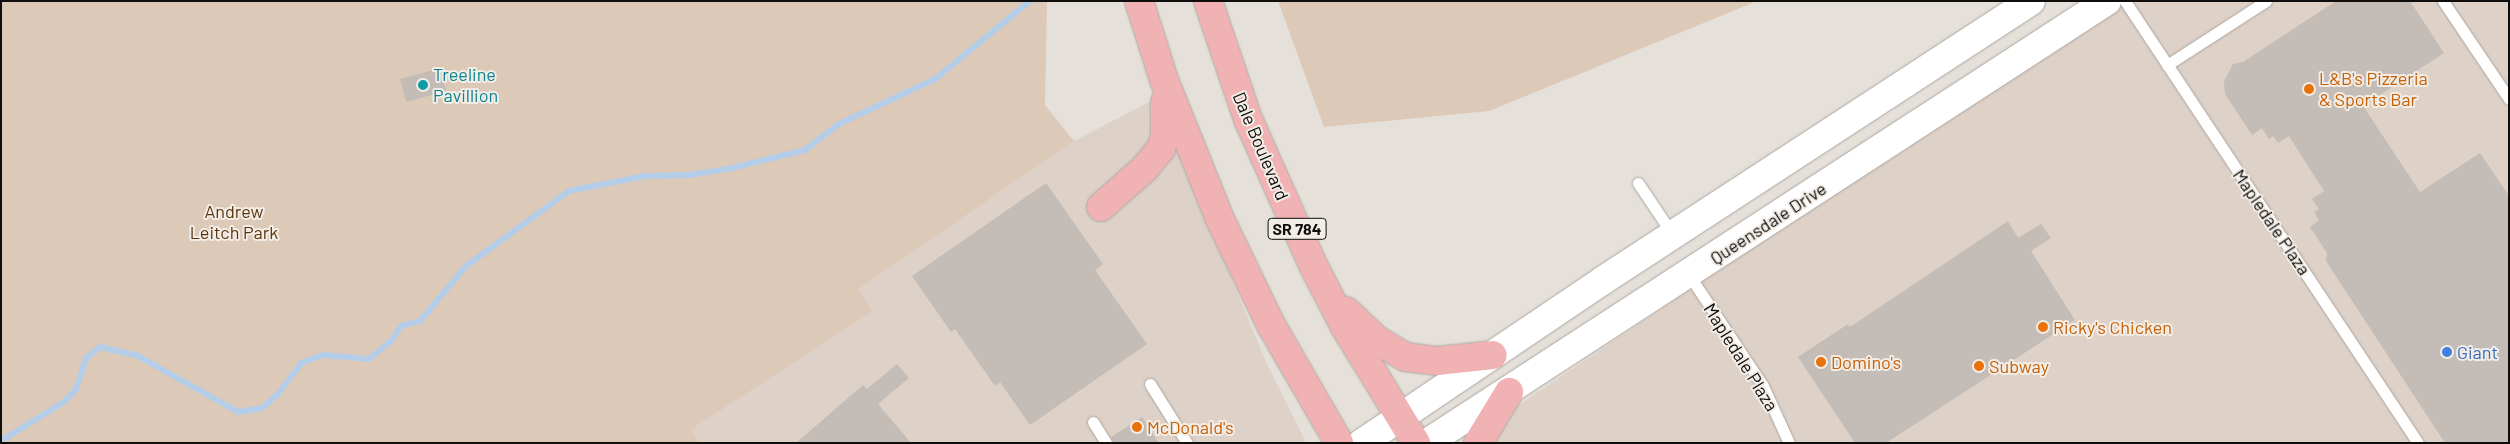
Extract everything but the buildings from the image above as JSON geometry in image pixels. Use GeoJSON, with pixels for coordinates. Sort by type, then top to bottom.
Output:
{"type":"FeatureCollection","features":[{"type":"Feature","properties":{"kind":"main road"},"geometry":{"type":"LineString","coordinates":[[1139,1],[1164,80],[1199,170],[1242,266],[1297,372],[1339,443]]}},
{"type":"Feature","properties":{"kind":"main road","name":"Dale Boulevard"},"geometry":{"type":"LineString","coordinates":[[1208,1],[1248,119],[1328,294],[1399,418],[1416,443]]}},
{"type":"Feature","properties":{"kind":"main road"},"geometry":{"type":"LineString","coordinates":[[1101,207],[1144,169],[1161,149],[1165,136],[1164,80]]}},
{"type":"Feature","properties":{"kind":"main road"},"geometry":{"type":"LineString","coordinates":[[1328,294],[1377,340],[1405,356],[1437,361],[1493,355]]}},
{"type":"Feature","properties":{"kind":"main road"},"geometry":{"type":"LineString","coordinates":[[1478,443],[1509,392]]}},
{"type":"Feature","properties":{"kind":"street"},"geometry":{"type":"LineString","coordinates":[[1362,443],[1673,235],[2031,1]]}},
{"type":"Feature","properties":{"kind":"street","name":"Queensdale Drive"},"geometry":{"type":"LineString","coordinates":[[1427,443],[1509,392],[2107,1]]}},
{"type":"Feature","properties":{"kind":"lane","name":"Mapledale Plaza"},"geometry":{"type":"LineString","coordinates":[[2125,1],[2418,443]]}},
{"type":"Feature","properties":{"kind":"lane"},"geometry":{"type":"LineString","coordinates":[[2167,64],[2266,1]]}},
{"type":"Feature","properties":{"kind":"lane"},"geometry":{"type":"LineString","coordinates":[[2443,1],[2509,99]]}},
{"type":"Feature","properties":{"kind":"lane"},"geometry":{"type":"LineString","coordinates":[[1638,183],[1673,235]]}},
{"type":"Feature","properties":{"kind":"lane","name":"Mapledale Plaza"},"geometry":{"type":"LineString","coordinates":[[1689,274],[1763,386],[1789,443]]}},
{"type":"Feature","properties":{"kind":"lane"},"geometry":{"type":"LineString","coordinates":[[1150,384],[1187,443]]}},
{"type":"Feature","properties":{"kind":"lane"},"geometry":{"type":"LineString","coordinates":[[1093,422],[1106,443]]}},
{"type":"Feature","properties":{"kind":"shaded area"},"geometry":{"type":"Polygon","coordinates":[[[2116,1],[2509,1],[2509,443],[1485,443],[1494,422],[2116,1]]]}},
{"type":"Feature","properties":{"kind":"shaded area"},"geometry":{"type":"Polygon","coordinates":[[[1157,98],[1266,362],[1306,443],[700,443],[689,430],[872,312],[859,289],[1074,141],[1157,98]]]}},
{"type":"Feature","properties":{"kind":"green space","name":"Andrew Leitch Park"},"geometry":{"type":"Polygon","coordinates":[[[1,1],[1047,1],[1045,105],[1074,141],[859,289],[872,312],[690,430],[700,443],[1,443],[1,1]]]}},
{"type":"Feature","properties":{"kind":"green space"},"geometry":{"type":"Polygon","coordinates":[[[1278,1],[1757,1],[1489,111],[1324,127],[1278,1]]]}},
{"type":"Feature","properties":{"kind":"waterway"},"geometry":{"type":"LineString","coordinates":[[1,441],[64,402],[76,389],[86,358],[100,347],[138,356],[238,412],[262,408],[278,394],[301,363],[323,355],[369,359],[391,341],[401,326],[420,321],[466,266],[569,191],[645,176],[690,175],[732,168],[805,150],[839,124],[935,79],[1030,1]]}},
{"type":"Feature","properties":{"kind":"place","name":"Treeline Pavillion"},"geometry":{"type":"Point","coordinates":[423,85]}},
{"type":"Feature","properties":{"kind":"place","name":"L&B's Pizzeria & Sports Bar"},"geometry":{"type":"Point","coordinates":[2309,89]}},
{"type":"Feature","properties":{"kind":"place","name":"Ricky's Chicken"},"geometry":{"type":"Point","coordinates":[2043,327]}},
{"type":"Feature","properties":{"kind":"place","name":"Giant"},"geometry":{"type":"Point","coordinates":[2447,352]}},
{"type":"Feature","properties":{"kind":"place","name":"Domino's"},"geometry":{"type":"Point","coordinates":[1821,362]}},
{"type":"Feature","properties":{"kind":"place","name":"Subway"},"geometry":{"type":"Point","coordinates":[1979,366]}},
{"type":"Feature","properties":{"kind":"place","name":"McDonald's"},"geometry":{"type":"Point","coordinates":[1137,427]}}]}
